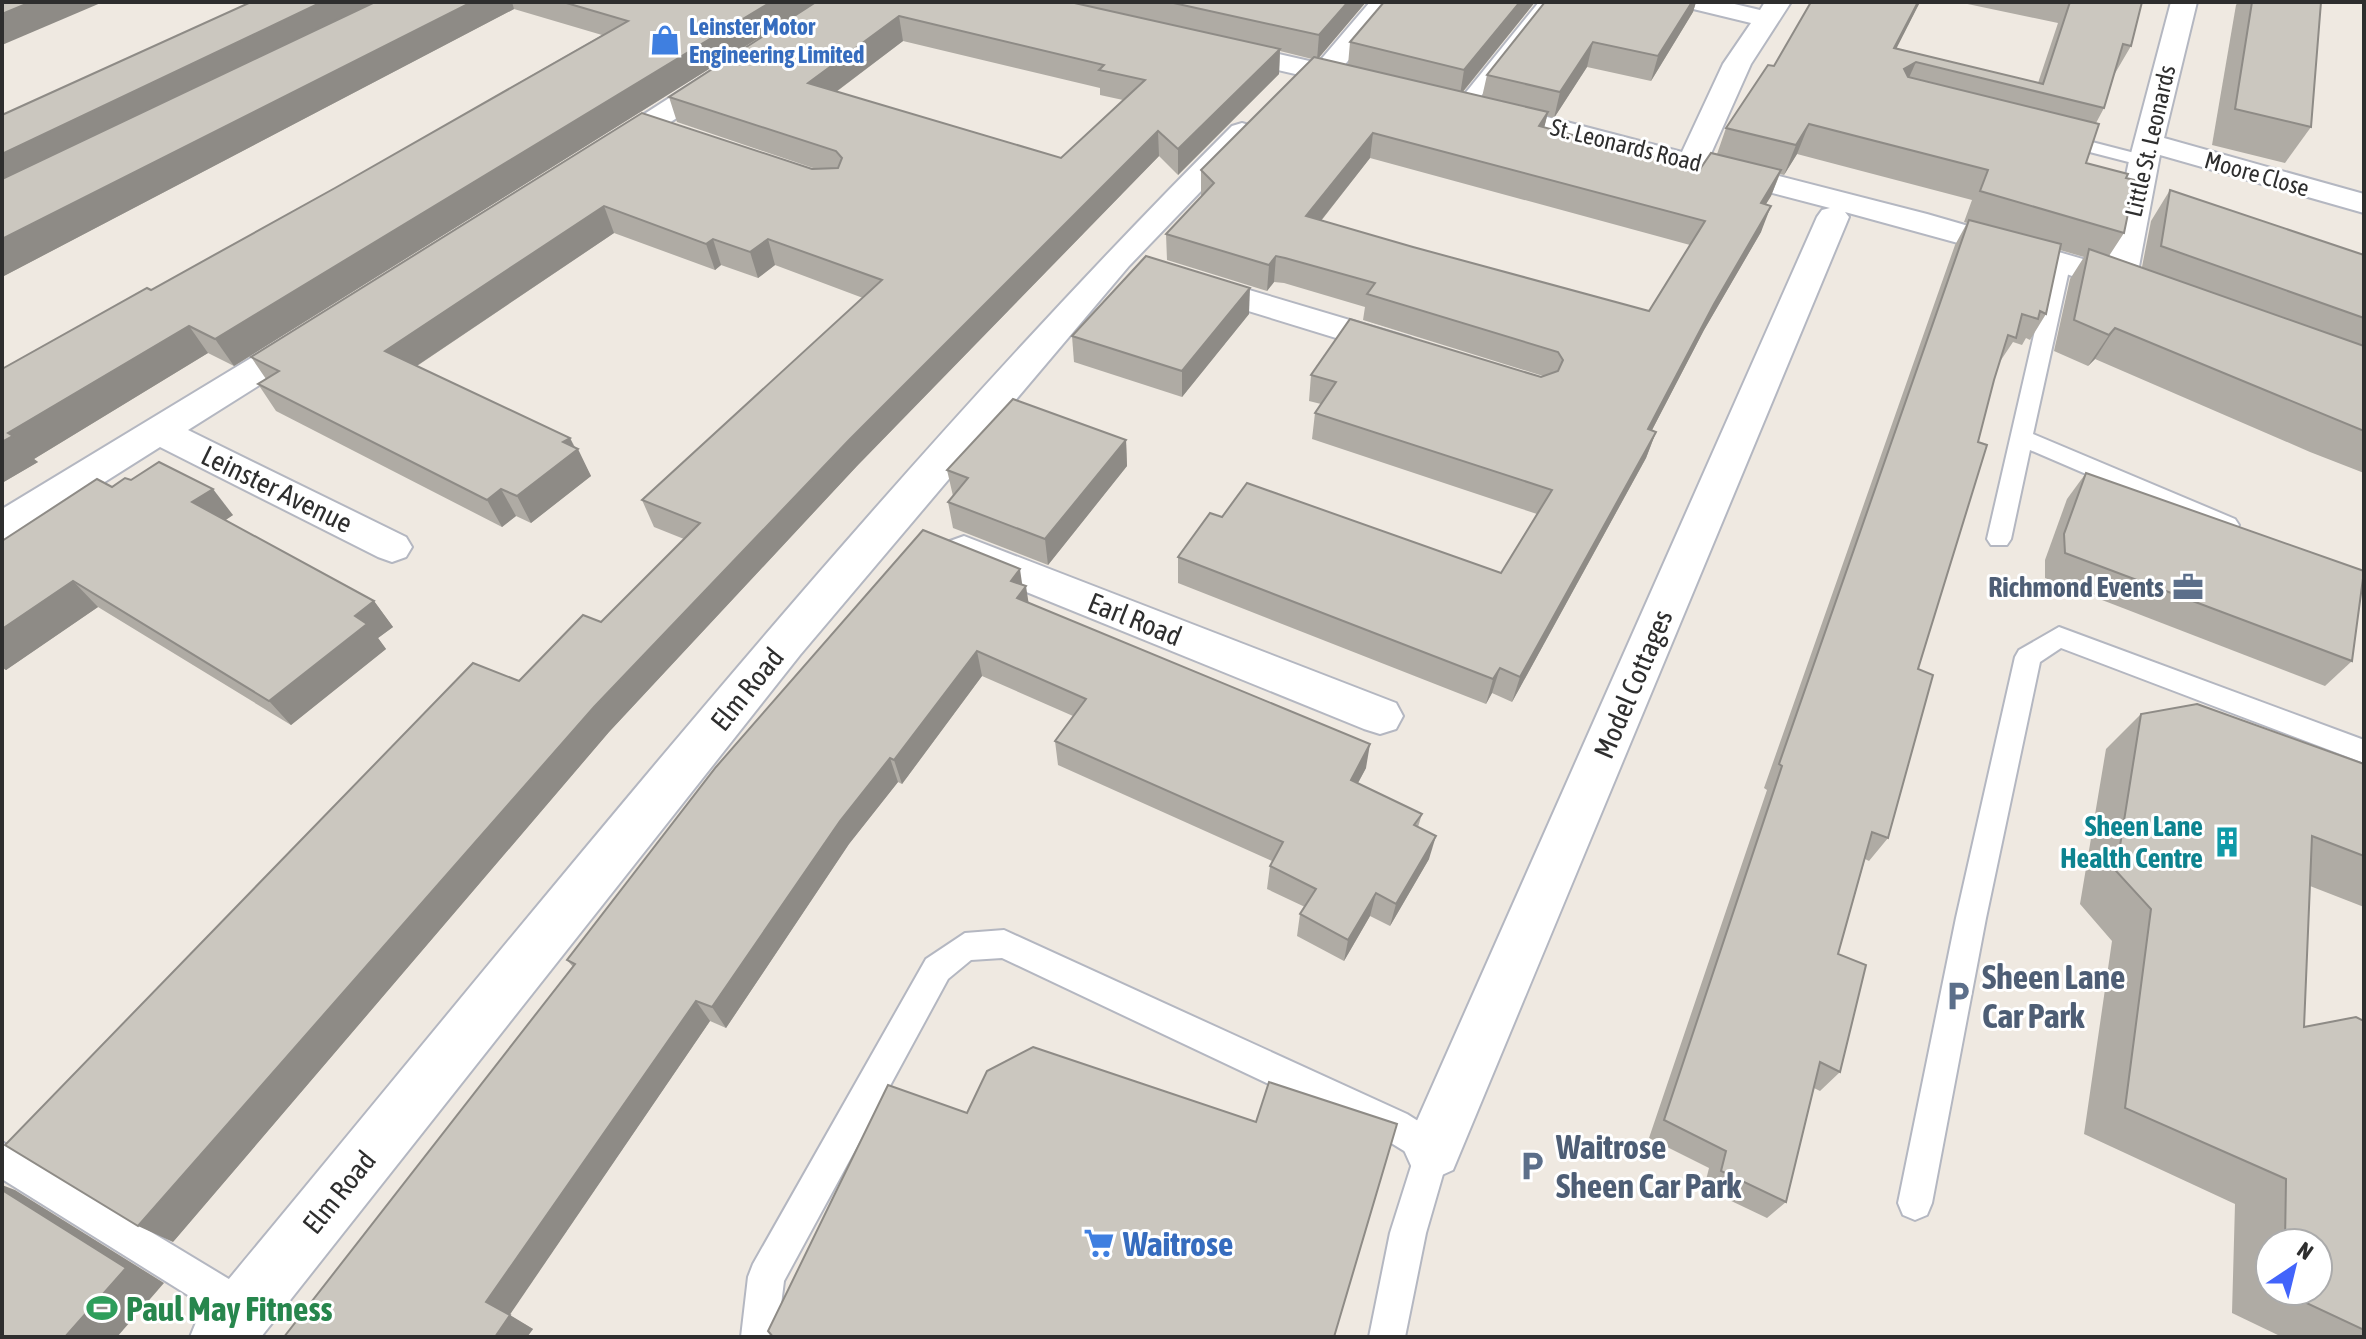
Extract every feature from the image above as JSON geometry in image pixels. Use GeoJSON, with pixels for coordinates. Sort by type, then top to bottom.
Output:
{"type":"FeatureCollection","features":[{"type":"Feature","properties":{"kind":"street","name":"Elm Road"},"geometry":{"type":"LineString","coordinates":[[233,1323],[774,655],[891,522],[1142,267],[1315,70],[1384,2]]}},
{"type":"Feature","properties":{"kind":"street"},"geometry":{"type":"LineString","coordinates":[[1693,161],[1737,64],[1772,11],[1694,2]]}},
{"type":"Feature","properties":{"kind":"street","name":"Little St. Leonards"},"geometry":{"type":"LineString","coordinates":[[2120,282],[2147,152],[2184,2]]}},
{"type":"Feature","properties":{"kind":"street"},"geometry":{"type":"LineString","coordinates":[[1189,42],[1387,87]]}},
{"type":"Feature","properties":{"kind":"street"},"geometry":{"type":"LineString","coordinates":[[580,167],[662,130],[750,59]]}},
{"type":"Feature","properties":{"kind":"street","name":"St. Leonards Road"},"geometry":{"type":"LineString","coordinates":[[1434,98],[1693,161],[2061,261],[2163,298]]}},
{"type":"Feature","properties":{"kind":"street","name":"Moore Close"},"geometry":{"type":"LineString","coordinates":[[2147,152],[2364,204]]}},
{"type":"Feature","properties":{"kind":"street","name":"Model Cottages"},"geometry":{"type":"LineString","coordinates":[[1433,1150],[1833,217]]}},
{"type":"Feature","properties":{"kind":"street"},"geometry":{"type":"LineString","coordinates":[[1142,267],[1431,356]]}},
{"type":"Feature","properties":{"kind":"street","name":"Leinster Avenue"},"geometry":{"type":"LineString","coordinates":[[2,528],[337,321]]}},
{"type":"Feature","properties":{"kind":"street","name":"Leinster Avenue"},"geometry":{"type":"LineString","coordinates":[[161,432],[392,547]]}},
{"type":"Feature","properties":{"kind":"street","name":"Earl Road"},"geometry":{"type":"LineString","coordinates":[[891,522],[1380,716]]}},
{"type":"Feature","properties":{"kind":"lane"},"geometry":{"type":"LineString","coordinates":[[1465,105],[1547,2]]}},
{"type":"Feature","properties":{"kind":"lane"},"geometry":{"type":"LineString","coordinates":[[2038,134],[2147,152]]}},
{"type":"Feature","properties":{"kind":"lane"},"geometry":{"type":"LineString","coordinates":[[1999,539],[2061,261]]}},
{"type":"Feature","properties":{"kind":"lane"},"geometry":{"type":"LineString","coordinates":[[2020,437],[2248,534]]}},
{"type":"Feature","properties":{"kind":"lane"},"geometry":{"type":"LineString","coordinates":[[1915,1203],[1971,918],[2028,657],[2059,637],[2364,752]]}},
{"type":"Feature","properties":{"kind":"lane"},"geometry":{"type":"LineString","coordinates":[[759,1337],[766,1277],[937,969],[965,947],[1004,944],[1395,1126],[1433,1150],[1408,1233],[1387,1337]]}},
{"type":"Feature","properties":{"kind":"lane"},"geometry":{"type":"LineString","coordinates":[[2,1159],[233,1323]]}},
{"type":"Feature","properties":{"kind":"building"},"geometry":{"type":"Polygon","coordinates":[[[2,2],[31,2],[2,14],[2,2]]]}},
{"type":"Feature","properties":{"kind":"building"},"geometry":{"type":"Polygon","coordinates":[[[251,2],[322,2],[2,154],[2,115],[251,2]]]}},
{"type":"Feature","properties":{"kind":"building"},"geometry":{"type":"Polygon","coordinates":[[[375,2],[472,2],[2,239],[2,179],[375,2]]]}},
{"type":"Feature","properties":{"kind":"building"},"geometry":{"type":"Polygon","coordinates":[[[563,2],[771,2],[215,339],[189,326],[8,433],[13,436],[2,442],[2,369],[335,188],[628,21],[563,2]]]}},
{"type":"Feature","properties":{"kind":"building"},"geometry":{"type":"Polygon","coordinates":[[[816,2],[1070,2],[1280,49],[1178,149],[1158,131],[850,439],[594,707],[138,1226],[5,1145],[473,663],[519,681],[583,615],[601,622],[700,523],[642,500],[882,280],[768,239],[750,252],[713,239],[706,244],[604,206],[385,351],[570,438],[563,442],[578,449],[517,496],[501,489],[487,500],[258,384],[279,371],[251,357],[642,113],[812,169],[838,168],[842,158],[836,151],[669,97],[816,2]],[[899,16],[808,83],[1061,158],[1145,80],[1099,70],[1104,65],[899,16]]]}},
{"type":"Feature","properties":{"kind":"building"},"geometry":{"type":"Polygon","coordinates":[[[1169,2],[1348,2],[1319,35],[1169,2]]]}},
{"type":"Feature","properties":{"kind":"building"},"geometry":{"type":"Polygon","coordinates":[[[1384,2],[1520,2],[1464,70],[1350,42],[1384,2]]]}},
{"type":"Feature","properties":{"kind":"building"},"geometry":{"type":"Polygon","coordinates":[[[1545,2],[1692,2],[1658,56],[1593,42],[1560,92],[1487,75],[1545,2]]]}},
{"type":"Feature","properties":{"kind":"building"},"geometry":{"type":"Polygon","coordinates":[[[1811,2],[1918,2],[1894,48],[2043,84],[2070,2],[2142,2],[2131,46],[2123,44],[2104,108],[1916,62],[1904,69],[1908,77],[2099,124],[2086,163],[2128,174],[2126,178],[2135,180],[2124,233],[1980,191],[1988,170],[1809,124],[1796,145],[1726,128],[1768,65],[1774,66],[1811,2]]]}},
{"type":"Feature","properties":{"kind":"building"},"geometry":{"type":"Polygon","coordinates":[[[2252,2],[2321,2],[2311,127],[2235,109],[2252,2]]]}},
{"type":"Feature","properties":{"kind":"building"},"geometry":{"type":"Polygon","coordinates":[[[1314,57],[1548,112],[1539,126],[1700,169],[1711,153],[1781,170],[1761,203],[1771,206],[1714,304],[1648,429],[1656,432],[1520,677],[1500,668],[1493,679],[1178,557],[1210,513],[1222,517],[1247,483],[1501,573],[1552,490],[1315,413],[1336,382],[1311,375],[1350,319],[1541,377],[1558,371],[1563,360],[1558,352],[1367,294],[1375,283],[1276,256],[1269,265],[1166,234],[1214,183],[1201,170],[1314,57]],[[1373,133],[1306,216],[1649,311],[1705,221],[1373,133]]]}},
{"type":"Feature","properties":{"kind":"building"},"geometry":{"type":"Polygon","coordinates":[[[2170,190],[2364,255],[2364,318],[2161,246],[2170,190]]]}},
{"type":"Feature","properties":{"kind":"building"},"geometry":{"type":"Polygon","coordinates":[[[1969,220],[2061,244],[2046,314],[2040,311],[2038,319],[2022,314],[2016,338],[2008,335],[1994,380],[1978,442],[1987,445],[1918,669],[1933,675],[1888,838],[1872,832],[1838,954],[1866,965],[1840,1072],[1820,1062],[1786,1202],[1721,1171],[1726,1151],[1664,1120],[1782,766],[1779,764],[1969,220]]]}},
{"type":"Feature","properties":{"kind":"building"},"geometry":{"type":"Polygon","coordinates":[[[2089,249],[2364,346],[2364,431],[2115,328],[2109,335],[2074,320],[2089,249]]]}},
{"type":"Feature","properties":{"kind":"building"},"geometry":{"type":"Polygon","coordinates":[[[1146,256],[1250,288],[1182,371],[1072,336],[1146,256]]]}},
{"type":"Feature","properties":{"kind":"building"},"geometry":{"type":"Polygon","coordinates":[[[1013,399],[1126,440],[1045,539],[948,502],[968,478],[947,470],[1013,399]]]}},
{"type":"Feature","properties":{"kind":"building"},"geometry":{"type":"Polygon","coordinates":[[[159,462],[213,489],[192,502],[374,601],[355,616],[367,624],[269,701],[73,581],[2,629],[2,541],[97,479],[112,487],[125,478],[131,480],[159,462]]]}},
{"type":"Feature","properties":{"kind":"building"},"geometry":{"type":"Polygon","coordinates":[[[2086,473],[2364,571],[2352,661],[2065,553],[2064,534],[2086,473]]]}},
{"type":"Feature","properties":{"kind":"building"},"geometry":{"type":"Polygon","coordinates":[[[923,530],[1020,569],[1011,581],[1026,586],[1017,598],[1370,744],[1351,780],[1422,814],[1414,825],[1436,836],[1396,904],[1376,893],[1348,940],[1300,914],[1316,889],[1270,866],[1283,842],[1055,741],[1086,699],[977,651],[894,760],[890,758],[840,821],[712,1007],[696,1001],[486,1302],[510,1315],[495,1337],[284,1337],[575,964],[567,960],[716,767],[923,530]]]}},
{"type":"Feature","properties":{"kind":"building"},"geometry":{"type":"Polygon","coordinates":[[[2197,704],[2364,764],[2364,856],[2312,836],[2304,1027],[2356,1017],[2364,1021],[2364,1330],[2315,1307],[2334,1307],[2334,1227],[2285,1227],[2286,1179],[2125,1108],[2151,909],[2116,871],[2141,714],[2197,704]]]}},
{"type":"Feature","properties":{"kind":"building","name":"Waitrose"},"geometry":{"type":"Polygon","coordinates":[[[1033,1047],[1256,1122],[1269,1082],[1397,1124],[1334,1337],[773,1337],[768,1331],[888,1085],[967,1113],[987,1071],[1033,1047]]]}},
{"type":"Feature","properties":{"kind":"building"},"geometry":{"type":"Polygon","coordinates":[[[2,1190],[126,1268],[65,1337],[2,1337],[2,1190]]]}},
{"type":"Feature","properties":{"kind":"place","name":"Leinster Motor Engineering Limited"},"geometry":{"type":"Point","coordinates":[665,40]}},
{"type":"Feature","properties":{"kind":"place","name":"Richmond Events"},"geometry":{"type":"Point","coordinates":[2188,587]}},
{"type":"Feature","properties":{"kind":"place","name":"Sheen Lane Health Centre"},"geometry":{"type":"Point","coordinates":[2227,842]}},
{"type":"Feature","properties":{"kind":"place","name":"Sheen Lane Car Park"},"geometry":{"type":"Point","coordinates":[1958,996]}},
{"type":"Feature","properties":{"kind":"place","name":"Waitrose Sheen Car Park"},"geometry":{"type":"Point","coordinates":[1532,1166]}},
{"type":"Feature","properties":{"kind":"place","name":"Waitrose"},"geometry":{"type":"Point","coordinates":[1099,1243]}},
{"type":"Feature","properties":{"kind":"place","name":"Paul May Fitness"},"geometry":{"type":"Point","coordinates":[102,1308]}}]}
